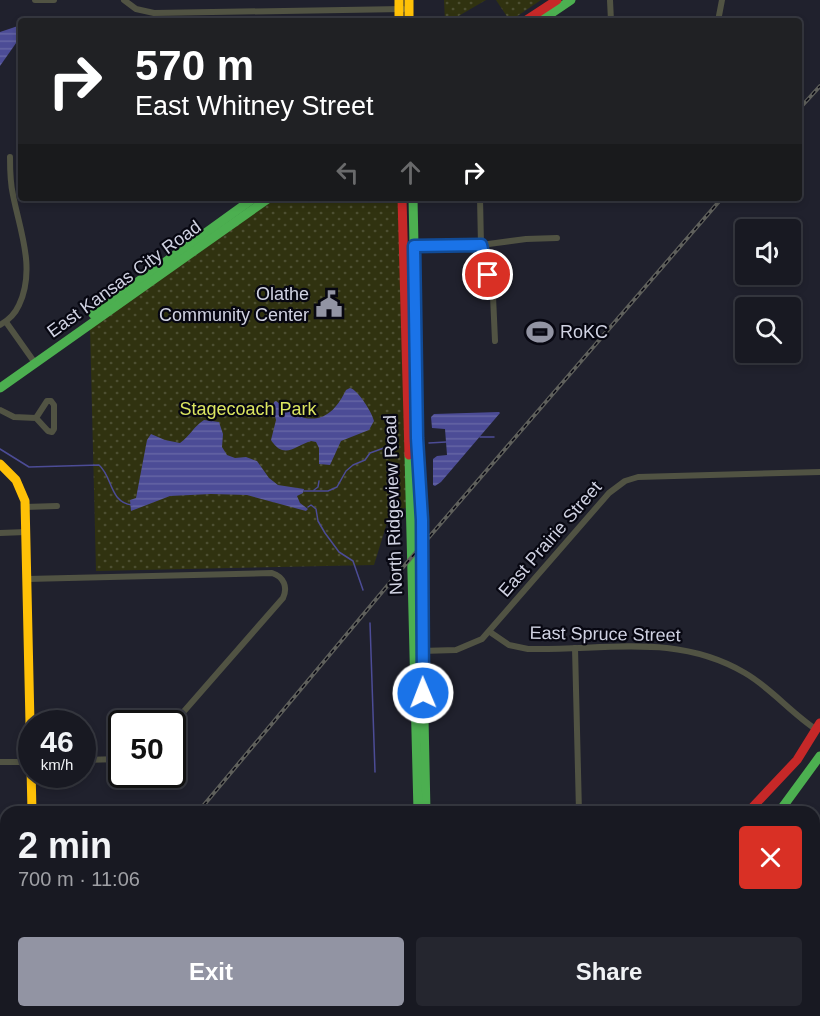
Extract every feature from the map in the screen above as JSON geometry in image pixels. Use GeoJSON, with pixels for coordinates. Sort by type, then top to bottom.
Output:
{"type":"FeatureCollection","features":[{"type":"Feature","properties":{"kind":"main road"},"geometry":{"type":"LineString","coordinates":[[538,18],[557,0]]}},
{"type":"Feature","properties":{"kind":"main road"},"geometry":{"type":"LineString","coordinates":[[539,18],[572,0]]}},
{"type":"Feature","properties":{"kind":"main road","name":"East Kansas City Road"},"geometry":{"type":"LineString","coordinates":[[0,388],[208,229],[250,201]]}},
{"type":"Feature","properties":{"kind":"main road","name":"East Kansas City Road"},"geometry":{"type":"LineString","coordinates":[[0,382],[265,201]]}},
{"type":"Feature","properties":{"kind":"main road","name":"North Ridgeview Road"},"geometry":{"type":"LineString","coordinates":[[402,201],[407,455],[426,806]]}},
{"type":"Feature","properties":{"kind":"main road","name":"North Ridgeview Road"},"geometry":{"type":"LineString","coordinates":[[413,201],[417,438],[422,520],[418,651],[418,806]]}},
{"type":"Feature","properties":{"kind":"main road"},"geometry":{"type":"LineString","coordinates":[[0,464],[18,481],[25,507],[30,710]]}},
{"type":"Feature","properties":{"kind":"main road"},"geometry":{"type":"LineString","coordinates":[[754,806],[797,761],[818,726]]}},
{"type":"Feature","properties":{"kind":"main road"},"geometry":{"type":"LineString","coordinates":[[782,806],[820,756]]}},
{"type":"Feature","properties":{"kind":"main road"},"geometry":{"type":"LineString","coordinates":[[32,788],[32,806]]}},
{"type":"Feature","properties":{"kind":"street"},"geometry":{"type":"LineString","coordinates":[[34,0],[54,0]]}},
{"type":"Feature","properties":{"kind":"street"},"geometry":{"type":"LineString","coordinates":[[124,0],[136,9],[154,13],[409,4]]}},
{"type":"Feature","properties":{"kind":"street"},"geometry":{"type":"LineString","coordinates":[[610,0],[611,18]]}},
{"type":"Feature","properties":{"kind":"street"},"geometry":{"type":"LineString","coordinates":[[718,18],[722,0]]}},
{"type":"Feature","properties":{"kind":"street"},"geometry":{"type":"LineString","coordinates":[[10,157],[10,175],[27,259],[27,282],[15,313],[3,323],[34,360]]}},
{"type":"Feature","properties":{"kind":"street"},"geometry":{"type":"LineString","coordinates":[[480,201],[481,245],[494,296],[495,341]]}},
{"type":"Feature","properties":{"kind":"street"},"geometry":{"type":"LineString","coordinates":[[403,246],[481,245],[526,239],[557,238]]}},
{"type":"Feature","properties":{"kind":"street"},"geometry":{"type":"LineString","coordinates":[[0,410],[14,417],[36,418],[48,431],[52,432],[54,405],[51,401],[47,401],[36,418]]}},
{"type":"Feature","properties":{"kind":"street","name":"East Prairie Street"},"geometry":{"type":"LineString","coordinates":[[490,632],[586,518],[625,481],[638,477],[820,472]]}},
{"type":"Feature","properties":{"kind":"street"},"geometry":{"type":"LineString","coordinates":[[25,507],[57,506]]}},
{"type":"Feature","properties":{"kind":"street"},"geometry":{"type":"LineString","coordinates":[[0,532],[26,532]]}},
{"type":"Feature","properties":{"kind":"street"},"geometry":{"type":"LineString","coordinates":[[27,579],[272,573],[278,575],[284,581],[285,594],[280,602],[184,710]]}},
{"type":"Feature","properties":{"kind":"street"},"geometry":{"type":"LineString","coordinates":[[418,651],[456,650],[475,644],[490,632]]}},
{"type":"Feature","properties":{"kind":"street","name":"East Spruce Street"},"geometry":{"type":"LineString","coordinates":[[490,632],[509,645],[521,648],[666,647],[711,657],[749,676],[764,686],[801,719],[818,726]]}},
{"type":"Feature","properties":{"kind":"street"},"geometry":{"type":"LineString","coordinates":[[575,648],[579,806]]}},
{"type":"Feature","properties":{"kind":"street"},"geometry":{"type":"LineString","coordinates":[[0,762],[18,762]]}},
{"type":"Feature","properties":{"kind":"green space"},"geometry":{"type":"Polygon","coordinates":[[[444,0],[486,0],[455,18],[445,18],[444,0]]]}},
{"type":"Feature","properties":{"kind":"green space"},"geometry":{"type":"Polygon","coordinates":[[[496,0],[541,0],[514,18],[508,18],[496,0]]]}},
{"type":"Feature","properties":{"kind":"green space","name":"Stagecoach Park"},"geometry":{"type":"Polygon","coordinates":[[[269,201],[400,201],[407,508],[391,510],[374,565],[96,571],[90,328],[269,201]]]}},
{"type":"Feature","properties":{"kind":"shaded area"},"geometry":{"type":"Polygon","coordinates":[[[18,26],[18,40],[0,66],[0,32],[18,26]]]}},
{"type":"Feature","properties":{"kind":"shaded area"},"geometry":{"type":"Polygon","coordinates":[[[350,388],[364,402],[374,421],[369,430],[341,441],[330,465],[319,464],[319,448],[316,442],[311,441],[285,450],[280,449],[271,440],[276,420],[274,402],[276,401],[292,413],[305,418],[320,418],[331,412],[346,390],[350,388]]]}},
{"type":"Feature","properties":{"kind":"shaded area"},"geometry":{"type":"Polygon","coordinates":[[[499,412],[441,482],[433,485],[433,459],[447,455],[445,429],[432,428],[431,417],[434,414],[499,412]]]}},
{"type":"Feature","properties":{"kind":"shaded area"},"geometry":{"type":"Polygon","coordinates":[[[204,420],[219,422],[223,434],[222,447],[227,455],[257,461],[269,478],[278,485],[304,489],[303,493],[297,496],[300,503],[308,509],[306,511],[247,495],[211,494],[170,496],[131,511],[130,500],[136,498],[147,440],[151,434],[180,443],[204,420]]]}},
{"type":"Feature","properties":{"kind":"waterway"},"geometry":{"type":"LineString","coordinates":[[480,437],[494,437]]}},
{"type":"Feature","properties":{"kind":"waterway"},"geometry":{"type":"LineString","coordinates":[[429,443],[446,442]]}},
{"type":"Feature","properties":{"kind":"waterway"},"geometry":{"type":"LineString","coordinates":[[304,491],[328,491],[337,487],[346,471],[353,465],[365,460],[370,453],[395,444]]}},
{"type":"Feature","properties":{"kind":"waterway"},"geometry":{"type":"LineString","coordinates":[[0,449],[29,467],[99,465],[119,499],[132,505]]}},
{"type":"Feature","properties":{"kind":"waterway"},"geometry":{"type":"LineString","coordinates":[[314,490],[318,487],[319,481]]}},
{"type":"Feature","properties":{"kind":"waterway"},"geometry":{"type":"LineString","coordinates":[[308,507],[311,505],[316,509],[318,521],[339,552],[353,561],[363,590]]}},
{"type":"Feature","properties":{"kind":"waterway"},"geometry":{"type":"LineString","coordinates":[[370,623],[375,772]]}},
{"type":"Feature","properties":{"kind":"railway"},"geometry":{"type":"LineString","coordinates":[[802,106],[820,86]]}},
{"type":"Feature","properties":{"kind":"railway"},"geometry":{"type":"LineString","coordinates":[[203,806],[398,573],[719,201]]}},
{"type":"Feature","properties":{"kind":"traffic: fast"},"geometry":{"type":"LineString","coordinates":[[544,18],[571,0]]}},
{"type":"Feature","properties":{"kind":"traffic: fast"},"geometry":{"type":"LineString","coordinates":[[93,314],[250,201]]}},
{"type":"Feature","properties":{"kind":"traffic: fast"},"geometry":{"type":"LineString","coordinates":[[0,388],[265,201]]}},
{"type":"Feature","properties":{"kind":"traffic: fast"},"geometry":{"type":"LineString","coordinates":[[413,201],[426,806]]}},
{"type":"Feature","properties":{"kind":"traffic: fast"},"geometry":{"type":"LineString","coordinates":[[409,455],[418,806]]}},
{"type":"Feature","properties":{"kind":"traffic: fast"},"geometry":{"type":"LineString","coordinates":[[783,806],[820,756]]}},
{"type":"Feature","properties":{"kind":"traffic: slow"},"geometry":{"type":"LineString","coordinates":[[399,0],[399,18]]}},
{"type":"Feature","properties":{"kind":"traffic: slow"},"geometry":{"type":"LineString","coordinates":[[409,0],[409,18]]}},
{"type":"Feature","properties":{"kind":"traffic: slow"},"geometry":{"type":"LineString","coordinates":[[0,464],[16,480],[25,501],[32,806]]}},
{"type":"Feature","properties":{"kind":"traffic: jam"},"geometry":{"type":"LineString","coordinates":[[530,18],[557,0]]}},
{"type":"Feature","properties":{"kind":"traffic: jam"},"geometry":{"type":"LineString","coordinates":[[402,201],[409,455]]}},
{"type":"Feature","properties":{"kind":"traffic: jam"},"geometry":{"type":"LineString","coordinates":[[754,806],[797,760],[820,723]]}},
{"type":"Feature","properties":{"kind":"place","name":"Olathe Community Center"},"geometry":{"type":"Point","coordinates":[329,304]}},
{"type":"Feature","properties":{"kind":"place","name":"RoKC"},"geometry":{"type":"Point","coordinates":[540,332]}},
{"type":"Feature","properties":{"kind":"route"},"geometry":{"type":"LineString","coordinates":[[423,693],[422,520],[417,438],[414,246],[481,245],[488,275]]}}]}
